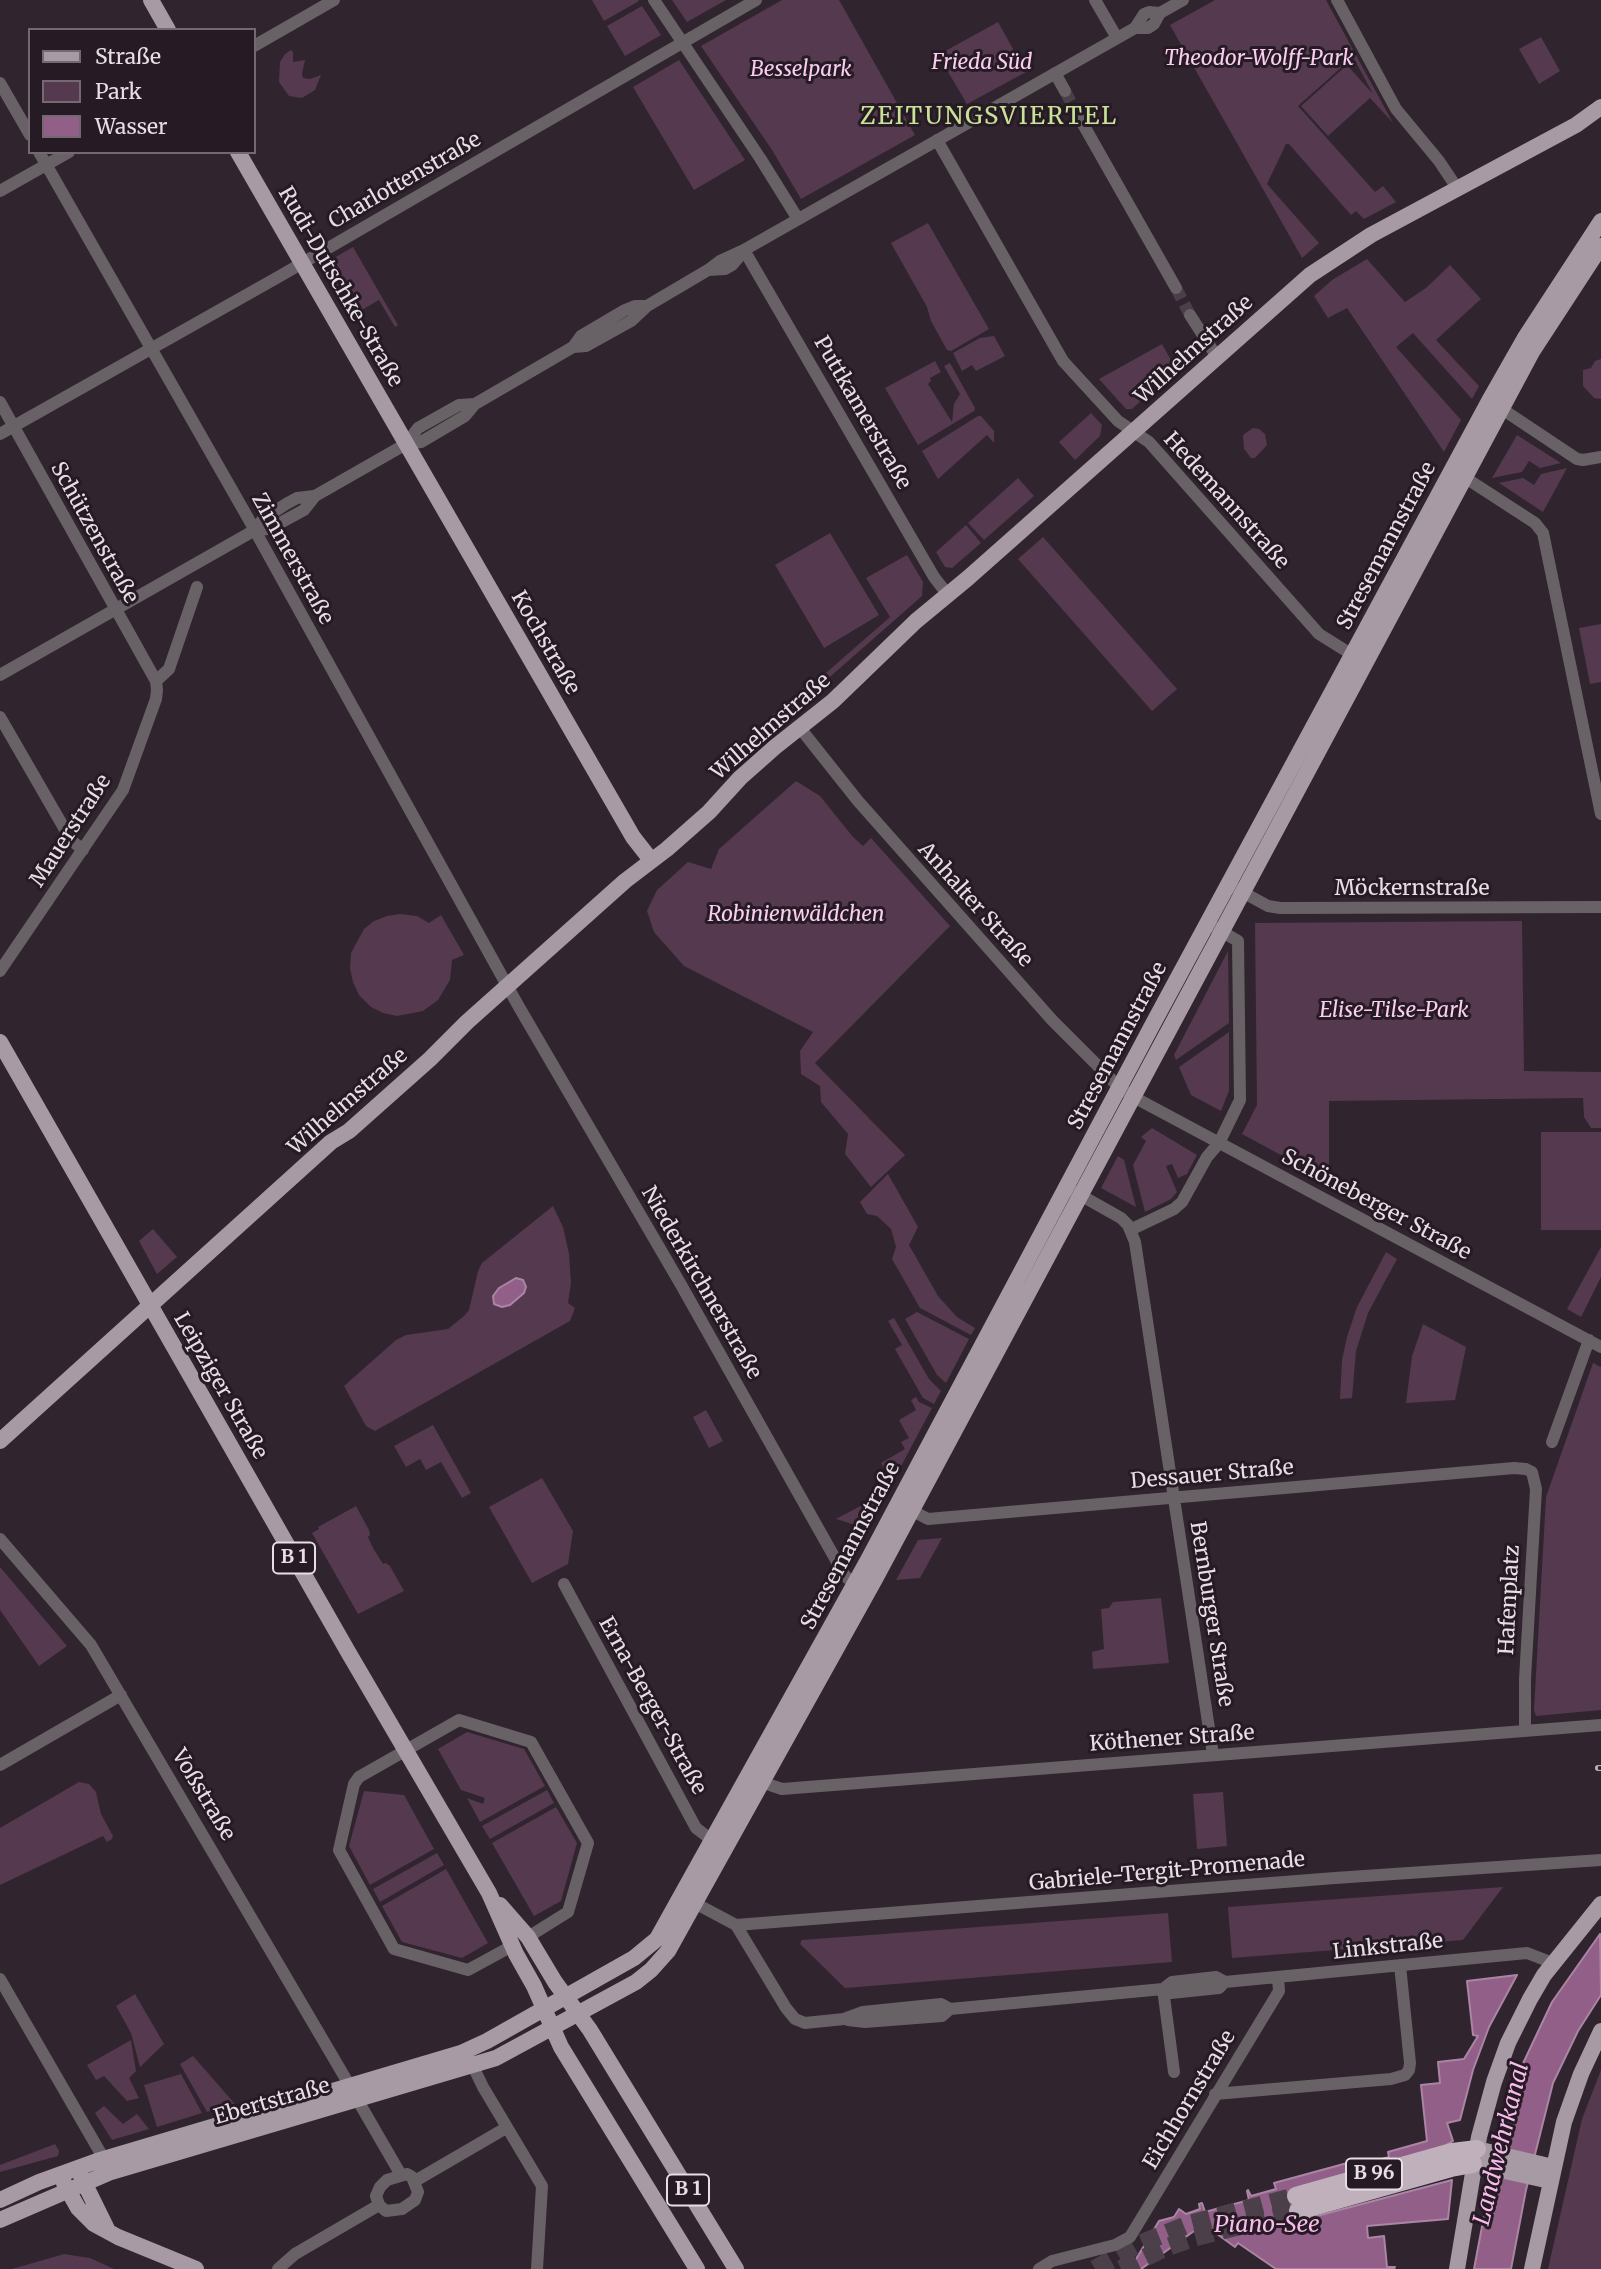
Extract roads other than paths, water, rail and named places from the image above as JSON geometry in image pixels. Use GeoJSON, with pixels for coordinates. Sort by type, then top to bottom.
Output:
{"type":"FeatureCollection","features":[{"type":"Feature","properties":{"kind":"highway","name":"B 96"},"geometry":{"type":"LineString","coordinates":[[1297,2204],[1483,2158]]}},
{"type":"Feature","properties":{"kind":"main road"},"geometry":{"type":"LineString","coordinates":[[151,0],[167,28]]}},
{"type":"Feature","properties":{"kind":"main road","name":"Wilhelmstraße"},"geometry":{"type":"LineString","coordinates":[[0,1441],[331,1143],[349,1131],[430,1059],[625,881],[709,812],[740,778],[849,687],[877,657],[1325,265],[1371,235],[1576,125],[1601,107]]}},
{"type":"Feature","properties":{"kind":"main road","name":"Wilhelmstraße"},"geometry":{"type":"LineString","coordinates":[[1576,125],[1601,116]]}},
{"type":"Feature","properties":{"kind":"main road","name":"Rudi-Dutschke-Straße"},"geometry":{"type":"LineString","coordinates":[[239,154],[406,444]]}},
{"type":"Feature","properties":{"kind":"main road","name":"Stresemannstraße"},"geometry":{"type":"LineString","coordinates":[[689,1900],[930,1462],[1495,405],[1526,336],[1601,221]]}},
{"type":"Feature","properties":{"kind":"main road","name":"Stresemannstraße"},"geometry":{"type":"LineString","coordinates":[[1495,405],[1601,246]]}},
{"type":"Feature","properties":{"kind":"main road","name":"Kochstraße"},"geometry":{"type":"LineString","coordinates":[[406,444],[633,837],[652,860]]}},
{"type":"Feature","properties":{"kind":"main road","name":"Leipziger Straße"},"geometry":{"type":"LineString","coordinates":[[0,1042],[404,1750]]}},
{"type":"Feature","properties":{"kind":"main road","name":"B 1"},"geometry":{"type":"LineString","coordinates":[[404,1750],[423,1777],[489,1893],[564,2051],[697,2269]]}},
{"type":"Feature","properties":{"kind":"main road","name":"Stresemannstraße"},"geometry":{"type":"LineString","coordinates":[[689,1900],[713,1841],[755,1780]]}},
{"type":"Feature","properties":{"kind":"main road","name":"B 1"},"geometry":{"type":"LineString","coordinates":[[489,1893],[528,1937],[579,2014],[736,2269]]}},
{"type":"Feature","properties":{"kind":"main road"},"geometry":{"type":"LineString","coordinates":[[469,2058],[544,2009],[647,1949],[689,1900]]}},
{"type":"Feature","properties":{"kind":"main road"},"geometry":{"type":"LineString","coordinates":[[469,2058],[496,2058],[636,1982],[651,1970],[674,1942],[689,1900]]}},
{"type":"Feature","properties":{"kind":"main road"},"geometry":{"type":"LineString","coordinates":[[1457,2269],[1483,2158],[1494,2082],[1506,2050],[1530,1999],[1553,1963],[1601,1904]]}},
{"type":"Feature","properties":{"kind":"main road"},"geometry":{"type":"LineString","coordinates":[[1532,2269],[1552,2174],[1574,2092],[1601,2031]]}},
{"type":"Feature","properties":{"kind":"main road","name":"Ebertstraße"},"geometry":{"type":"LineString","coordinates":[[0,2200],[59,2174],[111,2172],[469,2058]]}},
{"type":"Feature","properties":{"kind":"main road","name":"Ebertstraße"},"geometry":{"type":"LineString","coordinates":[[0,2220],[68,2190],[80,2175],[104,2159],[354,2093]]}},
{"type":"Feature","properties":{"kind":"main road","name":"B 96"},"geometry":{"type":"LineString","coordinates":[[1483,2158],[1552,2174]]}},
{"type":"Feature","properties":{"kind":"main road"},"geometry":{"type":"LineString","coordinates":[[59,2174],[83,2214],[94,2224],[196,2269]]}},
{"type":"Feature","properties":{"kind":"main road"},"geometry":{"type":"LineString","coordinates":[[80,2175],[103,2225],[109,2232]]}},
{"type":"Feature","properties":{"kind":"street"},"geometry":{"type":"LineString","coordinates":[[256,45],[334,0]]}},
{"type":"Feature","properties":{"kind":"street"},"geometry":{"type":"LineString","coordinates":[[654,0],[798,219]]}},
{"type":"Feature","properties":{"kind":"street","name":"Charlottenstraße"},"geometry":{"type":"LineString","coordinates":[[0,434],[756,0]]}},
{"type":"Feature","properties":{"kind":"street"},"geometry":{"type":"LineString","coordinates":[[1095,0],[1117,38]]}},
{"type":"Feature","properties":{"kind":"street"},"geometry":{"type":"LineString","coordinates":[[0,675],[255,530],[269,529],[303,510],[314,496],[406,444],[418,428],[459,405],[475,404],[573,348],[586,346],[611,333],[640,315],[647,306],[708,270],[725,270],[744,250],[1135,28],[1151,26],[1160,13],[1183,0]]}},
{"type":"Feature","properties":{"kind":"street"},"geometry":{"type":"LineString","coordinates":[[1337,0],[1396,109],[1439,160],[1457,188]]}},
{"type":"Feature","properties":{"kind":"street"},"geometry":{"type":"LineString","coordinates":[[1055,74],[1065,91]]}},
{"type":"Feature","properties":{"kind":"street"},"geometry":{"type":"LineString","coordinates":[[0,83],[28,132]]}},
{"type":"Feature","properties":{"kind":"street"},"geometry":{"type":"LineString","coordinates":[[1075,110],[1176,288]]}},
{"type":"Feature","properties":{"kind":"street","name":"Hedemannstraße"},"geometry":{"type":"LineString","coordinates":[[937,141],[1063,360],[1118,422],[1149,442],[1310,625],[1329,642],[1359,659]]}},
{"type":"Feature","properties":{"kind":"street","name":"Zimmerstraße"},"geometry":{"type":"LineString","coordinates":[[40,154],[255,530],[508,986]]}},
{"type":"Feature","properties":{"kind":"street"},"geometry":{"type":"LineString","coordinates":[[0,191],[65,154]]}},
{"type":"Feature","properties":{"kind":"street","name":"Puttkamerstraße"},"geometry":{"type":"LineString","coordinates":[[744,250],[933,574],[948,595]]}},
{"type":"Feature","properties":{"kind":"street"},"geometry":{"type":"LineString","coordinates":[[1190,315],[1217,357]]}},
{"type":"Feature","properties":{"kind":"street","name":"Schützenstraße"},"geometry":{"type":"LineString","coordinates":[[0,402],[156,681]]}},
{"type":"Feature","properties":{"kind":"street"},"geometry":{"type":"LineString","coordinates":[[1495,405],[1577,459],[1601,457]]}},
{"type":"Feature","properties":{"kind":"street"},"geometry":{"type":"LineString","coordinates":[[1458,473],[1535,523],[1543,533],[1601,814]]}},
{"type":"Feature","properties":{"kind":"street","name":"Mauerstraße"},"geometry":{"type":"LineString","coordinates":[[0,971],[127,784],[156,699],[156,681],[169,668],[197,587]]}},
{"type":"Feature","properties":{"kind":"street"},"geometry":{"type":"LineString","coordinates":[[0,717],[71,840],[83,850]]}},
{"type":"Feature","properties":{"kind":"street","name":"Anhalter Straße"},"geometry":{"type":"LineString","coordinates":[[800,728],[858,801],[1058,1027],[1127,1092]]}},
{"type":"Feature","properties":{"kind":"street","name":"Möckernstraße"},"geometry":{"type":"LineString","coordinates":[[1235,888],[1268,906],[1280,908],[1601,907]]}},
{"type":"Feature","properties":{"kind":"street"},"geometry":{"type":"LineString","coordinates":[[1073,1191],[1121,1219],[1130,1230],[1180,1204],[1219,1143],[1240,1100],[1238,941],[1214,927]]}},
{"type":"Feature","properties":{"kind":"street","name":"Niederkirchnerstraße"},"geometry":{"type":"LineString","coordinates":[[508,986],[845,1576],[861,1589]]}},
{"type":"Feature","properties":{"kind":"street","name":"Schöneberger Straße"},"geometry":{"type":"LineString","coordinates":[[1127,1092],[1595,1344]]}},
{"type":"Feature","properties":{"kind":"street","name":"Bernburger Straße"},"geometry":{"type":"LineString","coordinates":[[1130,1230],[1135,1242],[1213,1755]]}},
{"type":"Feature","properties":{"kind":"street"},"geometry":{"type":"LineString","coordinates":[[1552,1442],[1595,1344]]}},
{"type":"Feature","properties":{"kind":"street","name":"Dessauer Straße"},"geometry":{"type":"LineString","coordinates":[[905,1507],[928,1519],[1514,1468],[1532,1472]]}},
{"type":"Feature","properties":{"kind":"street","name":"Hafenplatz"},"geometry":{"type":"LineString","coordinates":[[1525,1731],[1525,1679],[1536,1489],[1532,1472]]}},
{"type":"Feature","properties":{"kind":"street","name":"Voßstraße"},"geometry":{"type":"LineString","coordinates":[[0,1539],[88,1640],[401,2175]]}},
{"type":"Feature","properties":{"kind":"street","name":"Erna-Berger-Straße"},"geometry":{"type":"LineString","coordinates":[[564,1584],[696,1828],[713,1841]]}},
{"type":"Feature","properties":{"kind":"street"},"geometry":{"type":"LineString","coordinates":[[0,1765],[121,1695]]}},
{"type":"Feature","properties":{"kind":"street"},"geometry":{"type":"LineString","coordinates":[[512,1946],[468,1970],[398,1951],[393,1947],[340,1854],[339,1846],[355,1781],[361,1775],[459,1720],[528,1739],[534,1745],[588,1843],[568,1912],[528,1937]]}},
{"type":"Feature","properties":{"kind":"street","name":"Köthener Straße"},"geometry":{"type":"LineString","coordinates":[[755,1780],[782,1789],[1601,1725]]}},
{"type":"Feature","properties":{"kind":"street","name":"Gabriele-Tergit-Promenade"},"geometry":{"type":"LineString","coordinates":[[737,1925],[1601,1860]]}},
{"type":"Feature","properties":{"kind":"street"},"geometry":{"type":"LineString","coordinates":[[689,1900],[737,1925]]}},
{"type":"Feature","properties":{"kind":"street","name":"Linkstraße"},"geometry":{"type":"LineString","coordinates":[[737,1925],[795,2019],[812,2024],[844,2020],[863,2012],[941,2004],[950,2009],[1163,1989],[1172,1982],[1216,1977],[1225,1982],[1278,1978],[1527,1953],[1553,1963]]}},
{"type":"Feature","properties":{"kind":"street"},"geometry":{"type":"LineString","coordinates":[[1215,2094],[1391,2079],[1405,2075],[1410,2063],[1400,1965]]}},
{"type":"Feature","properties":{"kind":"street","name":"Eichhornstraße"},"geometry":{"type":"LineString","coordinates":[[1039,2269],[1052,2261],[1126,2240],[1134,2231],[1279,1991],[1278,1978]]}},
{"type":"Feature","properties":{"kind":"street"},"geometry":{"type":"LineString","coordinates":[[0,1979],[104,2159]]}},
{"type":"Feature","properties":{"kind":"street"},"geometry":{"type":"LineString","coordinates":[[1163,1989],[1174,2072]]}},
{"type":"Feature","properties":{"kind":"street"},"geometry":{"type":"LineString","coordinates":[[469,2058],[506,2128],[540,2183],[542,2197],[537,2269]]}},
{"type":"Feature","properties":{"kind":"street"},"geometry":{"type":"LineString","coordinates":[[415,2181],[506,2128]]}},
{"type":"Feature","properties":{"kind":"street"},"geometry":{"type":"LineString","coordinates":[[407,2174],[415,2181],[418,2192],[408,2206],[394,2212],[386,2211],[379,2205],[376,2196],[387,2180],[407,2174]]}},
{"type":"Feature","properties":{"kind":"street"},"geometry":{"type":"LineString","coordinates":[[278,2269],[295,2254],[379,2205]]}},
{"type":"Feature","properties":{"kind":"water"},"geometry":{"type":"Polygon","coordinates":[[[516,1278],[523,1280],[526,1287],[524,1293],[510,1305],[502,1307],[494,1304],[493,1296],[499,1288],[516,1278]]]}},
{"type":"Feature","properties":{"kind":"water","name":"Landwehrkanal"},"geometry":{"type":"Polygon","coordinates":[[[1600,1934],[1601,1995],[1578,2031],[1553,2083],[1526,2190],[1511,2269],[1474,2269],[1498,2142],[1518,2074],[1552,2002],[1600,1934]]]}},
{"type":"Feature","properties":{"kind":"water","name":"Piano-See"},"geometry":{"type":"Polygon","coordinates":[[[1517,1975],[1489,2027],[1473,2070],[1460,2120],[1447,2123],[1453,2141],[1444,2146],[1295,2188],[1298,2221],[1452,2180],[1448,2219],[1367,2226],[1368,2238],[1384,2236],[1387,2267],[1395,2267],[1394,2269],[1276,2269],[1238,2243],[1235,2247],[1206,2226],[1199,2235],[1194,2231],[1141,2269],[1130,2269],[1159,2221],[1174,2217],[1179,2209],[1186,2214],[1200,2209],[1199,2204],[1202,2203],[1205,2212],[1249,2200],[1248,2190],[1251,2196],[1276,2189],[1274,2183],[1362,2159],[1364,2164],[1389,2157],[1388,2152],[1427,2141],[1421,2085],[1440,2083],[1438,2062],[1464,2059],[1478,2036],[1473,2035],[1467,1981],[1517,1975]]]}},
{"type":"Feature","properties":{"kind":"tunnel"},"geometry":{"type":"LineString","coordinates":[[1065,91],[1075,110]]}},
{"type":"Feature","properties":{"kind":"tunnel"},"geometry":{"type":"LineString","coordinates":[[1176,288],[1190,315]]}},
{"type":"Feature","properties":{"kind":"tunnel"},"geometry":{"type":"LineString","coordinates":[[1095,2269],[1137,2245],[1189,2224],[1296,2196]]}},
{"type":"Feature","properties":{"kind":"tunnel"},"geometry":{"type":"LineString","coordinates":[[1121,2269],[1193,2238],[1298,2211]]}},
{"type":"Feature","properties":{"kind":"district","name":"ZEITUNGSVIERTEL"},"geometry":{"type":"Point","coordinates":[989,117]}},
{"type":"Feature","properties":{"kind":"park label","name":"Theodor-Wolff-Park"},"geometry":{"type":"Point","coordinates":[1259,59]}},
{"type":"Feature","properties":{"kind":"park label","name":"Frieda Süd"},"geometry":{"type":"Point","coordinates":[982,63]}},
{"type":"Feature","properties":{"kind":"park label","name":"Besselpark"},"geometry":{"type":"Point","coordinates":[801,70]}},
{"type":"Feature","properties":{"kind":"park label","name":"Robinienwäldchen"},"geometry":{"type":"Point","coordinates":[796,915]}},
{"type":"Feature","properties":{"kind":"park label","name":"Elise-Tilse-Park"},"geometry":{"type":"Point","coordinates":[1394,1011]}}]}
